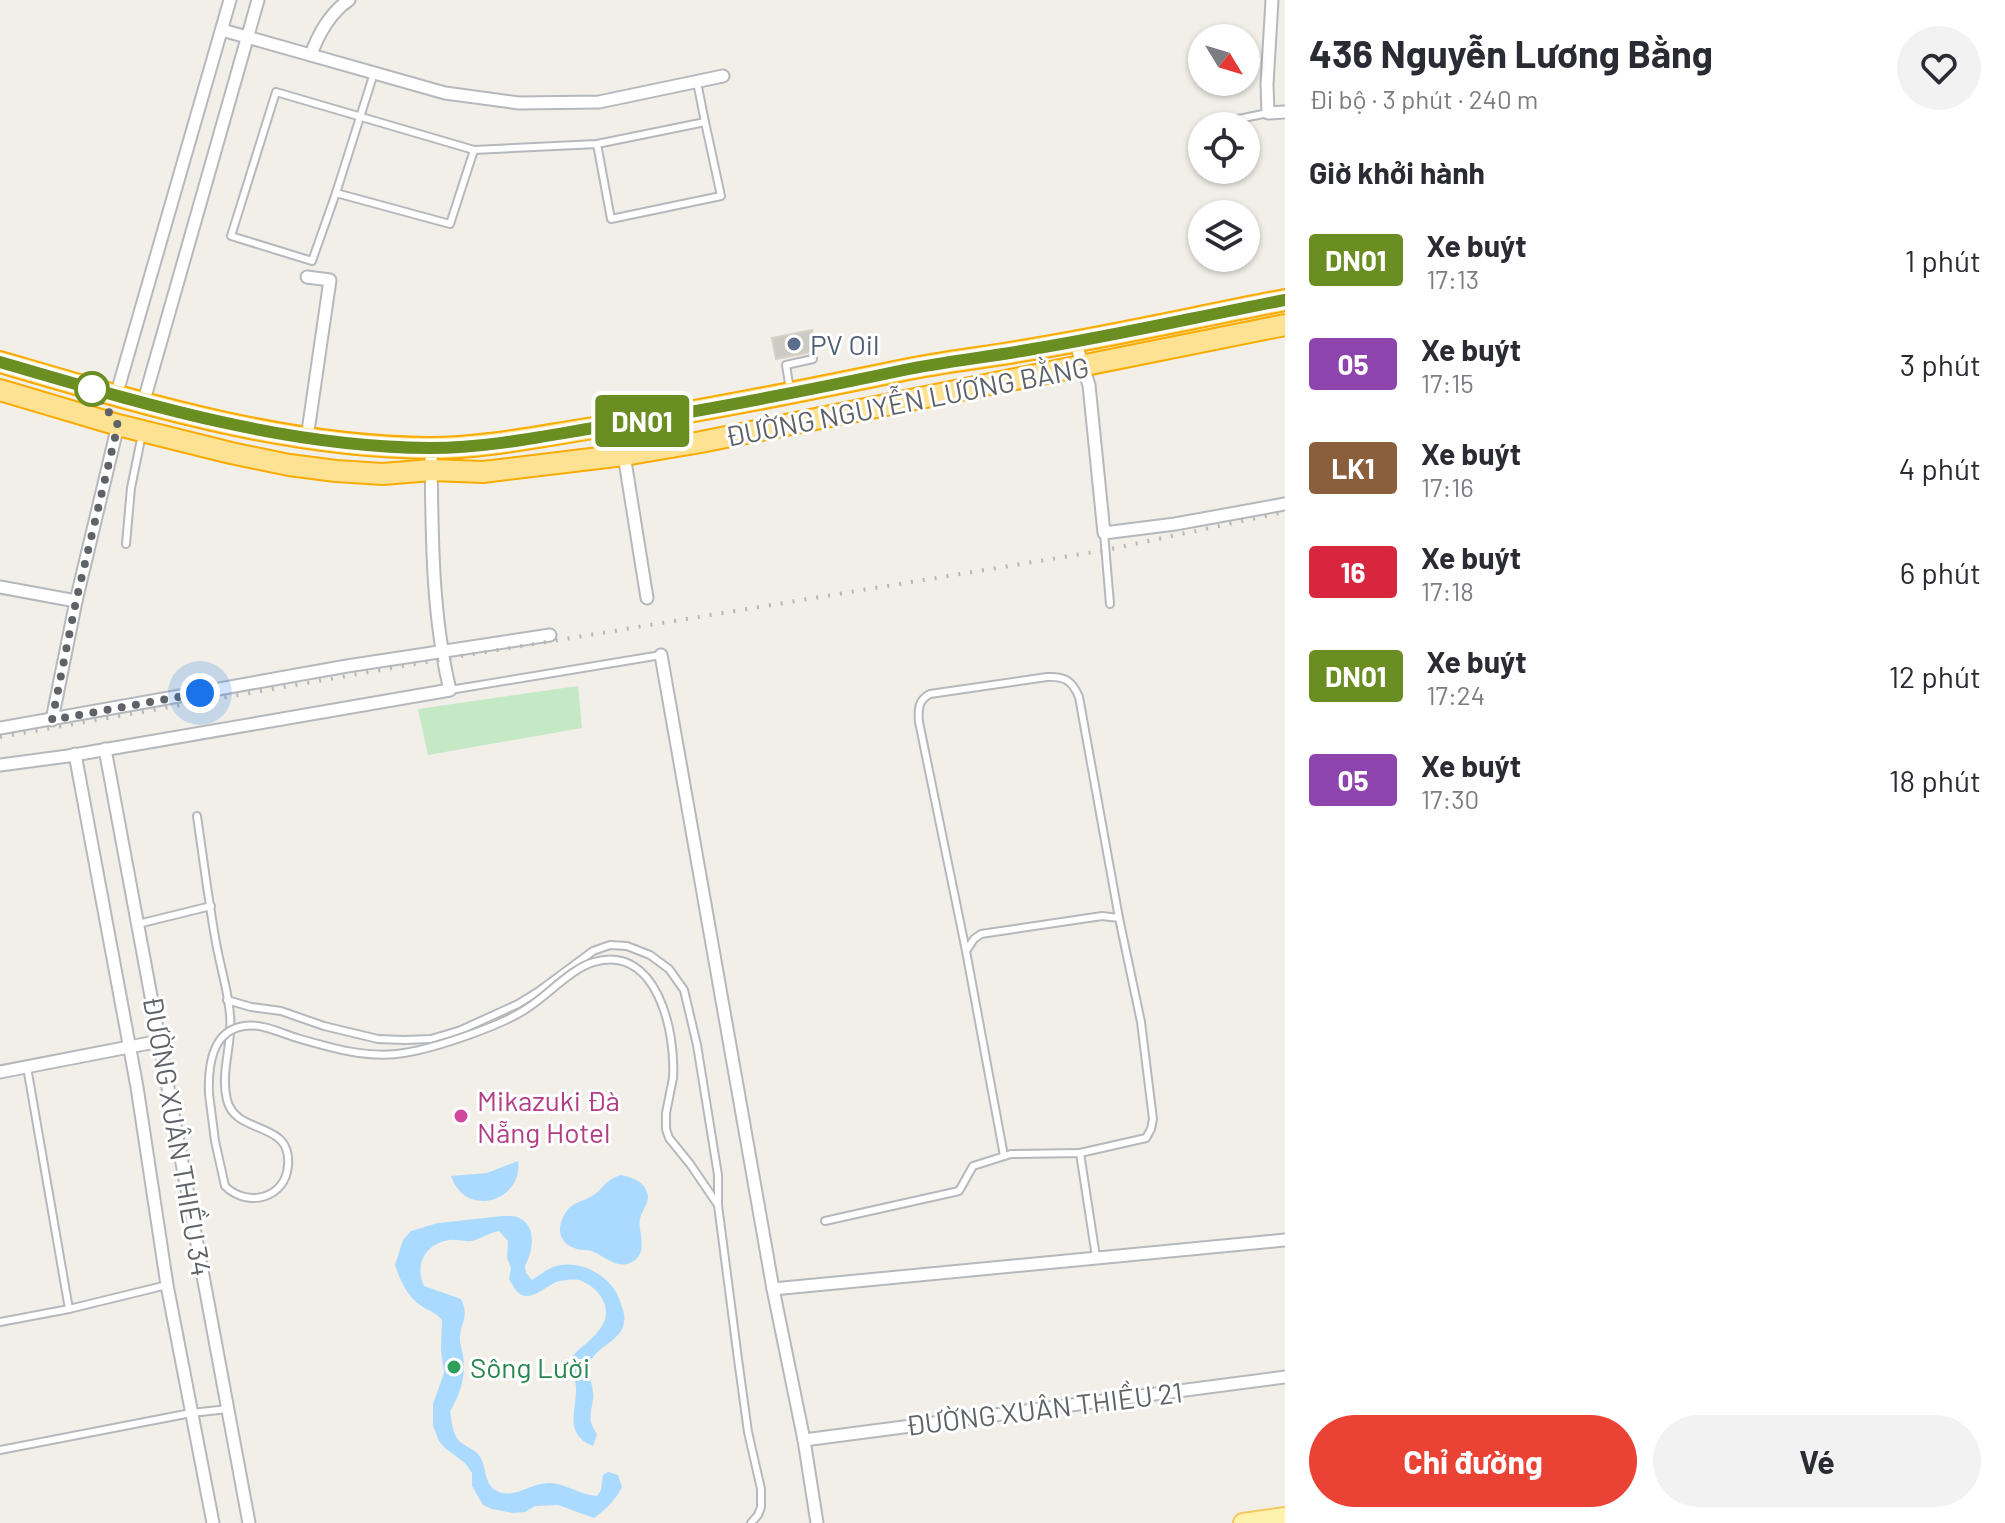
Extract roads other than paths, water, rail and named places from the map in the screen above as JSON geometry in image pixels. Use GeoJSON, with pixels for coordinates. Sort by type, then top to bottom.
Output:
{"type":"FeatureCollection","features":[{"type":"Feature","properties":{"kind":"highway","name":"ĐƯỜNG NGUYỄN LƯƠNG BẰNG"},"geometry":{"type":"LineString","coordinates":[[0,362],[143,404],[257,431],[350,443],[431,448],[493,444],[668,417],[947,361],[1032,350],[1285,300]]}},
{"type":"Feature","properties":{"kind":"highway","name":"ĐƯỜNG NGUYỄN LƯƠNG BẰNG"},"geometry":{"type":"LineString","coordinates":[[0,390],[118,425],[289,465],[383,474],[431,470],[483,472],[624,455],[1285,325]]}},
{"type":"Feature","properties":{"kind":"main road"},"geometry":{"type":"LineString","coordinates":[[1243,1523],[1285,1517]]}},
{"type":"Feature","properties":{"kind":"street"},"geometry":{"type":"LineString","coordinates":[[116,396],[230,0]]}},
{"type":"Feature","properties":{"kind":"street"},"geometry":{"type":"LineString","coordinates":[[143,404],[258,0]]}},
{"type":"Feature","properties":{"kind":"street"},"geometry":{"type":"LineString","coordinates":[[311,55],[318,37],[349,0]]}},
{"type":"Feature","properties":{"kind":"street"},"geometry":{"type":"LineString","coordinates":[[1272,0],[1268,113],[1285,112]]}},
{"type":"Feature","properties":{"kind":"street"},"geometry":{"type":"LineString","coordinates":[[222,30],[445,93],[519,103],[599,102],[723,76]]}},
{"type":"Feature","properties":{"kind":"street"},"geometry":{"type":"LineString","coordinates":[[307,277],[330,280],[307,438]]}},
{"type":"Feature","properties":{"kind":"street"},"geometry":{"type":"LineString","coordinates":[[1075,341],[1089,385],[1104,533],[1285,504]]}},
{"type":"Feature","properties":{"kind":"street"},"geometry":{"type":"LineString","coordinates":[[52,720],[76,601],[118,425]]}},
{"type":"Feature","properties":{"kind":"street"},"geometry":{"type":"LineString","coordinates":[[0,765],[450,690],[442,650],[433,557],[431,448]]}},
{"type":"Feature","properties":{"kind":"street"},"geometry":{"type":"LineString","coordinates":[[624,455],[647,598]]}},
{"type":"Feature","properties":{"kind":"street"},"geometry":{"type":"LineString","coordinates":[[0,587],[76,601]]}},
{"type":"Feature","properties":{"kind":"street"},"geometry":{"type":"LineString","coordinates":[[0,728],[442,650],[550,635]]}},
{"type":"Feature","properties":{"kind":"street"},"geometry":{"type":"LineString","coordinates":[[661,655],[817,1523]]}},
{"type":"Feature","properties":{"kind":"street","name":"ĐƯỜNG XUÂN THIỀU 34"},"geometry":{"type":"LineString","coordinates":[[105,749],[249,1523]]}},
{"type":"Feature","properties":{"kind":"street","name":"ĐƯỜNG XUÂN THIỀU 34"},"geometry":{"type":"LineString","coordinates":[[75,754],[130,1047],[167,1285],[213,1523]]}},
{"type":"Feature","properties":{"kind":"street"},"geometry":{"type":"LineString","coordinates":[[0,1072],[160,1041]]}},
{"type":"Feature","properties":{"kind":"street"},"geometry":{"type":"LineString","coordinates":[[773,1289],[1285,1240]]}},
{"type":"Feature","properties":{"kind":"street","name":"ĐƯỜNG XUÂN THIỀU 21"},"geometry":{"type":"LineString","coordinates":[[804,1440],[1285,1377]]}},
{"type":"Feature","properties":{"kind":"lane"},"geometry":{"type":"LineString","coordinates":[[374,73],[360,116],[336,193],[312,261],[231,236],[276,92],[360,116],[474,150],[597,144],[705,122]]}},
{"type":"Feature","properties":{"kind":"lane"},"geometry":{"type":"LineString","coordinates":[[597,144],[611,219],[721,196],[697,81]]}},
{"type":"Feature","properties":{"kind":"lane"},"geometry":{"type":"LineString","coordinates":[[1260,115],[1268,113]]}},
{"type":"Feature","properties":{"kind":"lane"},"geometry":{"type":"LineString","coordinates":[[336,193],[450,224],[474,150]]}},
{"type":"Feature","properties":{"kind":"lane"},"geometry":{"type":"LineString","coordinates":[[791,394],[786,365],[813,359]]}},
{"type":"Feature","properties":{"kind":"lane"},"geometry":{"type":"LineString","coordinates":[[126,544],[131,488],[143,431]]}},
{"type":"Feature","properties":{"kind":"lane"},"geometry":{"type":"LineString","coordinates":[[1104,533],[1110,604]]}},
{"type":"Feature","properties":{"kind":"lane"},"geometry":{"type":"LineString","coordinates":[[450,690],[661,655]]}},
{"type":"Feature","properties":{"kind":"lane"},"geometry":{"type":"LineString","coordinates":[[825,1221],[959,1191],[973,1166],[1011,1154],[1080,1153],[1146,1138],[1151,1129],[1153,1119],[1141,1022],[1079,697],[1070,681],[1064,678],[1047,677],[930,694],[920,702],[919,722],[1004,1156]]}},
{"type":"Feature","properties":{"kind":"lane"},"geometry":{"type":"LineString","coordinates":[[197,816],[231,1018],[224,1076],[227,1103],[239,1119],[267,1130],[282,1141],[289,1163],[286,1176],[275,1192],[255,1198],[230,1191],[225,1186],[215,1141],[208,1075],[211,1056],[219,1041],[233,1029],[247,1025],[266,1028],[371,1055],[404,1053],[500,1022],[526,1010],[579,969],[609,960],[640,969],[654,988],[673,1043],[673,1078],[666,1129],[669,1138],[718,1205]]}},
{"type":"Feature","properties":{"kind":"lane"},"geometry":{"type":"LineString","coordinates":[[138,924],[211,906]]}},
{"type":"Feature","properties":{"kind":"lane"},"geometry":{"type":"LineString","coordinates":[[966,951],[981,934],[1102,916],[1119,918]]}},
{"type":"Feature","properties":{"kind":"lane"},"geometry":{"type":"LineString","coordinates":[[227,1000],[281,1011],[324,1026],[378,1039],[431,1039],[461,1030],[518,1004],[593,951],[610,945],[627,946],[650,955],[669,969],[684,990],[697,1045],[718,1175],[718,1205],[748,1432],[761,1489],[761,1507],[751,1523]]}},
{"type":"Feature","properties":{"kind":"lane"},"geometry":{"type":"LineString","coordinates":[[27,1067],[69,1309]]}},
{"type":"Feature","properties":{"kind":"lane"},"geometry":{"type":"LineString","coordinates":[[1080,1153],[1096,1259]]}},
{"type":"Feature","properties":{"kind":"lane"},"geometry":{"type":"LineString","coordinates":[[0,1322],[167,1285]]}},
{"type":"Feature","properties":{"kind":"lane"},"geometry":{"type":"LineString","coordinates":[[0,1450],[191,1413],[228,1409]]}},
{"type":"Feature","properties":{"kind":"water"},"geometry":{"type":"Polygon","coordinates":[[[518,1161],[512,1186],[492,1200],[469,1198],[458,1190],[451,1176],[487,1173],[518,1161]]]}},
{"type":"Feature","properties":{"kind":"water"},"geometry":{"type":"Polygon","coordinates":[[[621,1175],[642,1184],[648,1198],[640,1219],[640,1254],[630,1263],[618,1264],[565,1243],[560,1226],[568,1209],[621,1175]]]}},
{"type":"Feature","properties":{"kind":"water","name":"Sông Lười"},"geometry":{"type":"Polygon","coordinates":[[[503,1216],[524,1221],[531,1232],[532,1246],[525,1266],[532,1280],[550,1268],[563,1265],[592,1270],[614,1289],[623,1310],[624,1322],[619,1334],[590,1363],[593,1394],[591,1421],[597,1434],[593,1446],[578,1435],[575,1428],[576,1387],[569,1361],[603,1324],[606,1310],[602,1298],[592,1287],[579,1280],[556,1282],[531,1295],[520,1294],[509,1279],[508,1241],[499,1231],[472,1241],[450,1240],[434,1245],[424,1256],[420,1270],[424,1286],[461,1299],[464,1310],[460,1338],[463,1377],[450,1411],[453,1429],[459,1441],[478,1454],[491,1487],[503,1493],[550,1483],[597,1496],[603,1475],[608,1472],[618,1475],[622,1487],[610,1504],[594,1518],[558,1505],[535,1506],[525,1512],[512,1513],[483,1505],[472,1486],[472,1473],[439,1441],[433,1426],[433,1404],[444,1373],[442,1320],[415,1301],[402,1282],[395,1265],[403,1240],[411,1231],[438,1223],[503,1216]]]}},
{"type":"Feature","properties":{"kind":"railway"},"geometry":{"type":"LineString","coordinates":[[0,737],[443,659],[1106,550],[1285,512]]}},
{"type":"Feature","properties":{"kind":"place","name":"PV Oil"},"geometry":{"type":"Point","coordinates":[794,344]}},
{"type":"Feature","properties":{"kind":"place","name":"Mikazuki Đà Nẵng Hotel"},"geometry":{"type":"Point","coordinates":[461,1116]}},
{"type":"Feature","properties":{"kind":"place","name":"Sông Lười"},"geometry":{"type":"Point","coordinates":[454,1367]}}]}
